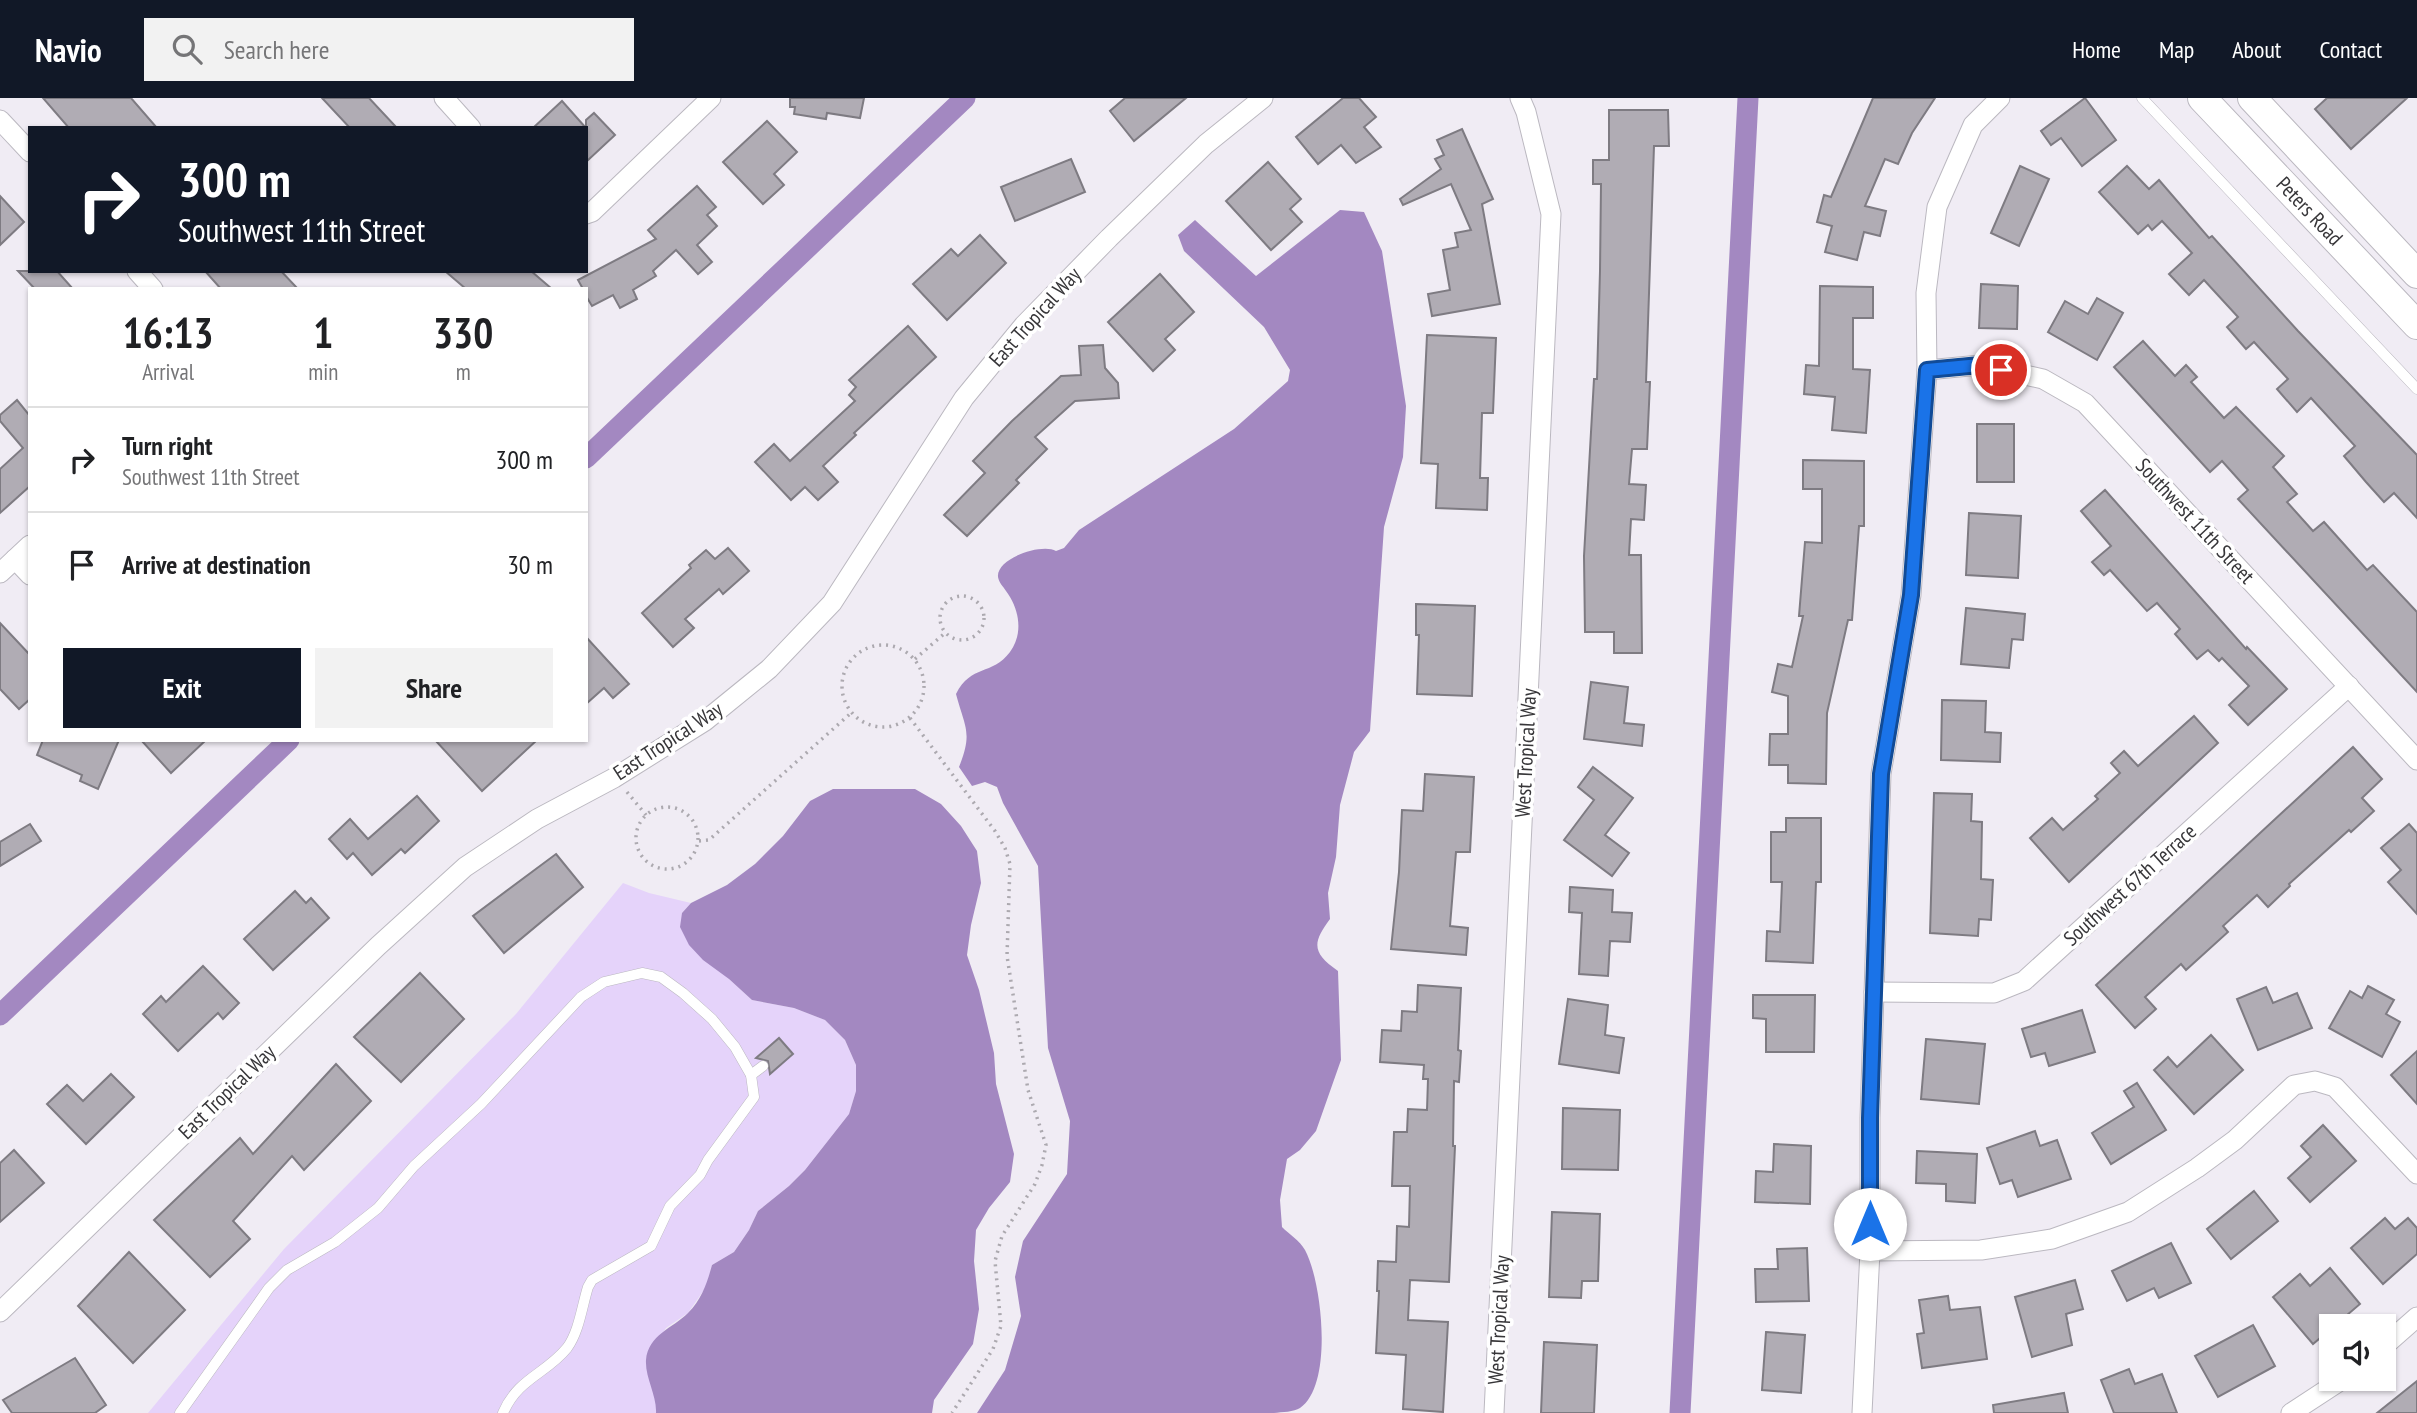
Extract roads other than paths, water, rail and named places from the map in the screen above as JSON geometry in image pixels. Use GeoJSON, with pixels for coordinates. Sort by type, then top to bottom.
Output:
{"type":"FeatureCollection","features":[{"type":"Feature","properties":{"kind":"main road","name":"Peters Road"},"geometry":{"type":"LineString","coordinates":[[2202,98],[2417,325]]}},
{"type":"Feature","properties":{"kind":"main road","name":"Peters Road"},"geometry":{"type":"LineString","coordinates":[[2252,98],[2417,274]]}},
{"type":"Feature","properties":{"kind":"street"},"geometry":{"type":"LineString","coordinates":[[444,98],[469,126]]}},
{"type":"Feature","properties":{"kind":"street"},"geometry":{"type":"LineString","coordinates":[[588,213],[711,98]]}},
{"type":"Feature","properties":{"kind":"street","name":"East Tropical Way"},"geometry":{"type":"LineString","coordinates":[[0,1312],[378,946],[465,867],[537,819],[614,778],[705,721],[769,669],[832,603],[964,398],[1024,325],[1196,154],[1263,98]]}},
{"type":"Feature","properties":{"kind":"street","name":"West Tropical Way"},"geometry":{"type":"LineString","coordinates":[[1494,1413],[1551,214],[1526,111],[1520,98]]}},
{"type":"Feature","properties":{"kind":"street"},"geometry":{"type":"LineString","coordinates":[[1862,1413],[1870,1251],[1870,1118],[1881,774],[1911,595],[1927,370],[1926,293],[1937,207],[1973,125],[2000,98]]}},
{"type":"Feature","properties":{"kind":"street"},"geometry":{"type":"LineString","coordinates":[[0,120],[28,150]]}},
{"type":"Feature","properties":{"kind":"street"},"geometry":{"type":"LineString","coordinates":[[139,273],[151,287]]}},
{"type":"Feature","properties":{"kind":"street","name":"Southwest 11th Street"},"geometry":{"type":"LineString","coordinates":[[1927,370],[1980,365],[2043,379],[2085,402],[2417,760]]}},
{"type":"Feature","properties":{"kind":"street"},"geometry":{"type":"LineString","coordinates":[[0,573],[28,547]]}},
{"type":"Feature","properties":{"kind":"street"},"geometry":{"type":"LineString","coordinates":[[15,559],[28,573]]}},
{"type":"Feature","properties":{"kind":"street","name":"Southwest 67th Terrace"},"geometry":{"type":"LineString","coordinates":[[1874,992],[1994,993],[2024,981],[2349,686]]}},
{"type":"Feature","properties":{"kind":"street"},"geometry":{"type":"LineString","coordinates":[[1870,1251],[1981,1250],[2052,1239],[2128,1212],[2235,1140],[2294,1084],[2315,1081],[2335,1087],[2417,1174]]}},
{"type":"Feature","properties":{"kind":"street"},"geometry":{"type":"LineString","coordinates":[[2396,1335],[2417,1317]]}},
{"type":"Feature","properties":{"kind":"street"},"geometry":{"type":"LineString","coordinates":[[2291,1413],[2325,1391]]}},
{"type":"Feature","properties":{"kind":"lane"},"geometry":{"type":"LineString","coordinates":[[2142,98],[2417,388]]}},
{"type":"Feature","properties":{"kind":"lane"},"geometry":{"type":"LineString","coordinates":[[180,1413],[269,1288],[287,1270],[335,1242],[378,1208],[414,1166],[481,1104],[581,998],[604,982],[642,973],[661,977],[712,1019],[735,1047],[751,1075],[754,1097],[700,1175],[670,1206],[651,1246],[592,1280],[572,1340],[556,1359],[532,1376],[509,1400],[503,1413]]}},
{"type":"Feature","properties":{"kind":"lane"},"geometry":{"type":"LineString","coordinates":[[751,1075],[763,1066]]}},
{"type":"Feature","properties":{"kind":"waterway"},"geometry":{"type":"LineString","coordinates":[[588,456],[965,98]]}},
{"type":"Feature","properties":{"kind":"waterway"},"geometry":{"type":"LineString","coordinates":[[1680,1413],[1748,98]]}},
{"type":"Feature","properties":{"kind":"waterway"},"geometry":{"type":"LineString","coordinates":[[0,1015],[287,742]]}}]}
